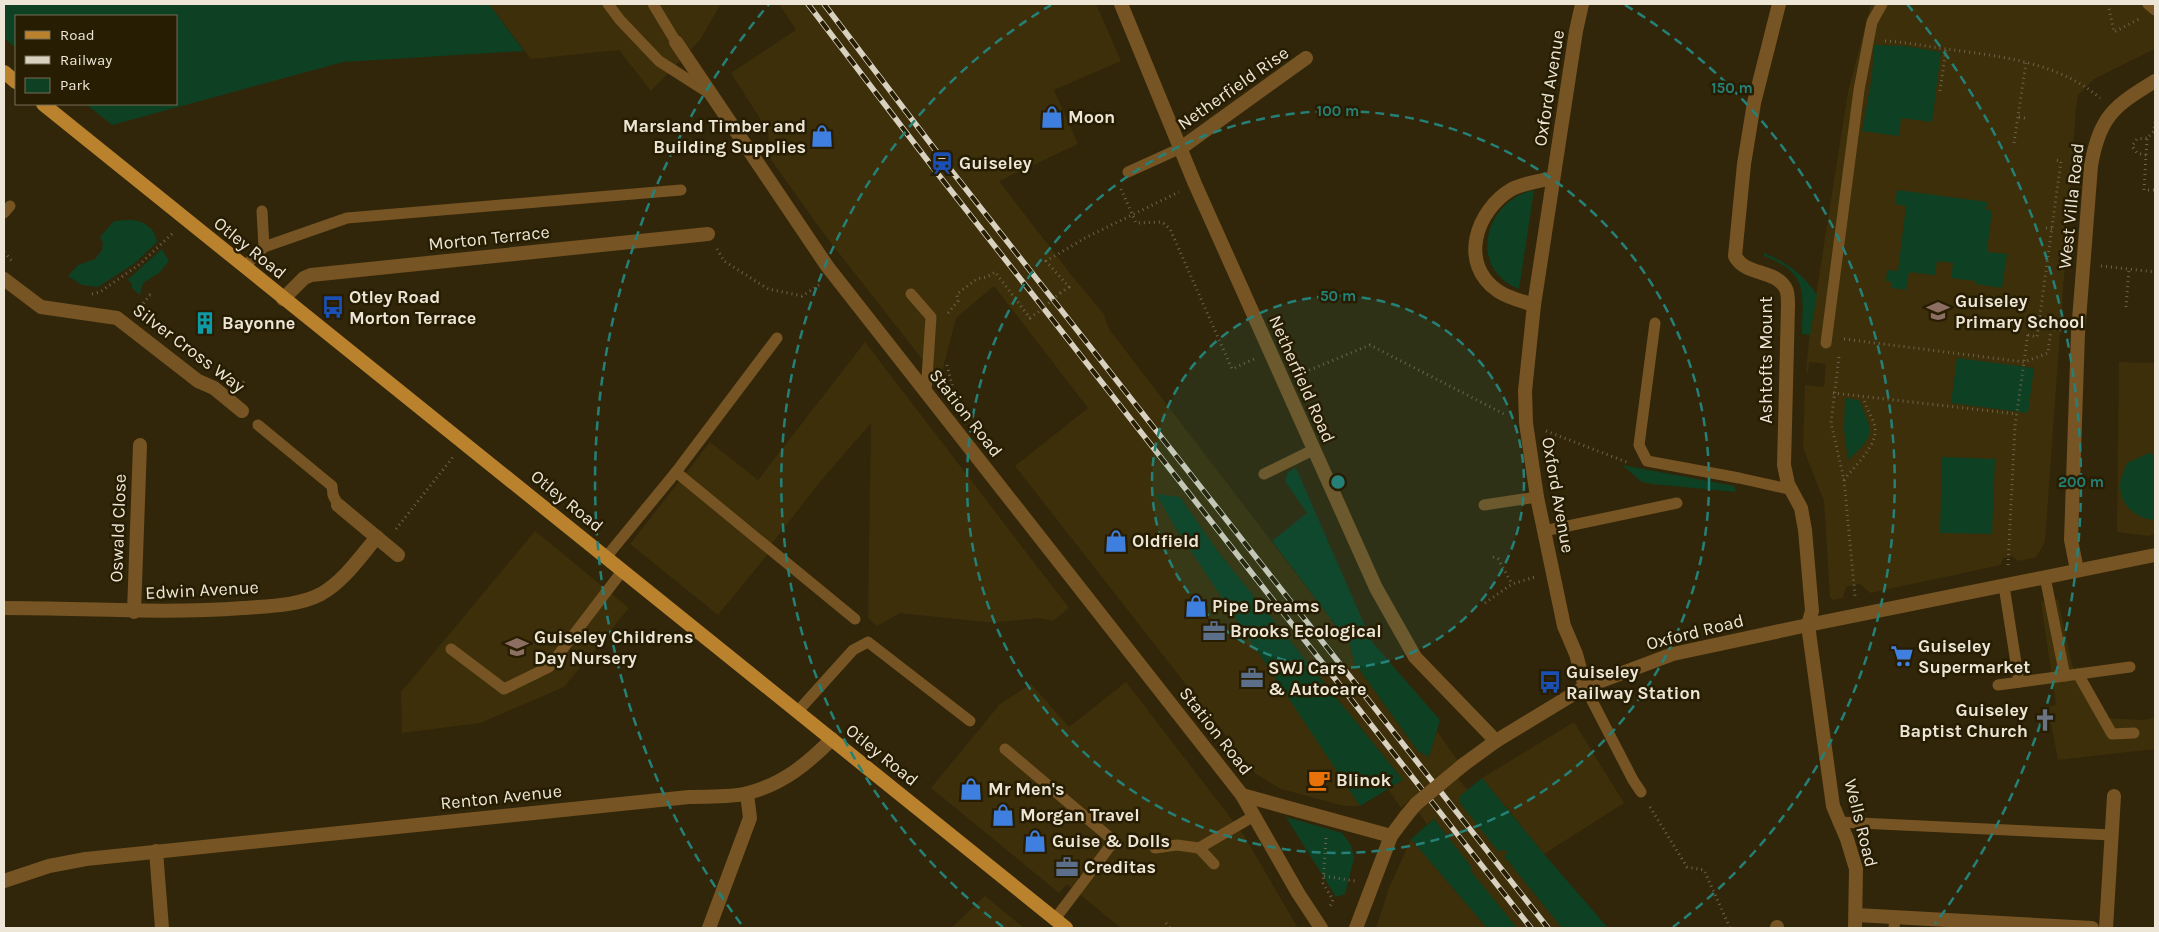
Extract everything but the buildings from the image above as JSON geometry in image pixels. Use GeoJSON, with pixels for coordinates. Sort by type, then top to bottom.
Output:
{"type":"FeatureCollection","features":[{"type":"Feature","properties":{"kind":"main road"},"geometry":{"type":"LineString","coordinates":[[4,72],[15,81]]}},
{"type":"Feature","properties":{"kind":"main road","name":"Otley Road"},"geometry":{"type":"LineString","coordinates":[[44,105],[244,268],[607,556],[1066,928]]}},
{"type":"Feature","properties":{"kind":"street","name":"Netherfield Road"},"geometry":{"type":"LineString","coordinates":[[1121,4],[1195,184],[1376,588],[1415,657],[1496,741]]}},
{"type":"Feature","properties":{"kind":"street","name":"Oxford Avenue"},"geometry":{"type":"LineString","coordinates":[[1582,4],[1576,31],[1534,305],[1525,391],[1526,423],[1537,497],[1564,626],[1576,654],[1585,687]]}},
{"type":"Feature","properties":{"kind":"street","name":"Ashtofts Mount"},"geometry":{"type":"LineString","coordinates":[[1779,4],[1754,103],[1744,164],[1735,256],[1739,262],[1777,279],[1787,290],[1784,465],[1788,484],[1793,490],[1801,508],[1805,530],[1812,611],[1808,625]]}},
{"type":"Feature","properties":{"kind":"street","name":"Station Road"},"geometry":{"type":"LineString","coordinates":[[676,42],[834,275],[1242,795],[1298,893],[1321,928]]}},
{"type":"Feature","properties":{"kind":"street","name":"Netherfield Rise"},"geometry":{"type":"LineString","coordinates":[[1180,148],[1306,58]]}},
{"type":"Feature","properties":{"kind":"street","name":"West Villa Road"},"geometry":{"type":"LineString","coordinates":[[2076,570],[2071,540],[2078,332],[2091,166],[2095,144],[2106,119],[2130,97],[2155,81]]}},
{"type":"Feature","properties":{"kind":"street"},"geometry":{"type":"LineString","coordinates":[[1534,305],[1504,295],[1491,285],[1481,273],[1478,264],[1476,236],[1478,227],[1489,210],[1505,194],[1524,185],[1553,178]]}},
{"type":"Feature","properties":{"kind":"street","name":"Morton Terrace"},"geometry":{"type":"LineString","coordinates":[[283,299],[304,278],[311,275],[708,234]]}},
{"type":"Feature","properties":{"kind":"street","name":"Silver Cross Way"},"geometry":{"type":"LineString","coordinates":[[4,278],[41,307],[117,318],[198,382],[214,388],[242,411]]}},
{"type":"Feature","properties":{"kind":"street","name":"Oswald Close"},"geometry":{"type":"LineString","coordinates":[[134,612],[140,445]]}},
{"type":"Feature","properties":{"kind":"street"},"geometry":{"type":"LineString","coordinates":[[338,505],[398,555]]}},
{"type":"Feature","properties":{"kind":"street","name":"Edwin Avenue"},"geometry":{"type":"LineString","coordinates":[[4,608],[134,612],[206,610],[302,601],[321,593],[336,583],[376,537]]}},
{"type":"Feature","properties":{"kind":"street","name":"Oxford Road"},"geometry":{"type":"LineString","coordinates":[[1356,928],[1391,836],[1416,804],[1463,765],[1496,741],[1585,687],[1674,654],[2155,555]]}},
{"type":"Feature","properties":{"kind":"street","name":"Wells Road"},"geometry":{"type":"LineString","coordinates":[[1808,625],[1833,806],[1838,822],[1847,839],[1856,869],[1855,921],[2092,928]]}},
{"type":"Feature","properties":{"kind":"street","name":"Renton Avenue"},"geometry":{"type":"LineString","coordinates":[[4,881],[48,866],[86,859],[690,797],[747,794],[776,783],[803,767],[832,739]]}},
{"type":"Feature","properties":{"kind":"street"},"geometry":{"type":"LineString","coordinates":[[709,928],[750,818],[747,794]]}},
{"type":"Feature","properties":{"kind":"street","name":"Station Road"},"geometry":{"type":"LineString","coordinates":[[1242,795],[1391,836]]}},
{"type":"Feature","properties":{"kind":"street"},"geometry":{"type":"LineString","coordinates":[[2106,928],[2114,796]]}},
{"type":"Feature","properties":{"kind":"street"},"geometry":{"type":"LineString","coordinates":[[156,851],[162,928]]}},
{"type":"Feature","properties":{"kind":"lane"},"geometry":{"type":"LineString","coordinates":[[608,4],[620,20],[659,61],[714,97]]}},
{"type":"Feature","properties":{"kind":"lane"},"geometry":{"type":"LineString","coordinates":[[653,4],[676,42]]}},
{"type":"Feature","properties":{"kind":"lane"},"geometry":{"type":"LineString","coordinates":[[1826,344],[1859,90],[1872,22],[1882,4]]}},
{"type":"Feature","properties":{"kind":"lane"},"geometry":{"type":"LineString","coordinates":[[2148,4],[2155,10]]}},
{"type":"Feature","properties":{"kind":"lane"},"geometry":{"type":"LineString","coordinates":[[1128,172],[1180,148]]}},
{"type":"Feature","properties":{"kind":"lane"},"geometry":{"type":"LineString","coordinates":[[244,268],[264,247],[347,218],[681,190]]}},
{"type":"Feature","properties":{"kind":"lane"},"geometry":{"type":"LineString","coordinates":[[262,211],[264,247]]}},
{"type":"Feature","properties":{"kind":"lane"},"geometry":{"type":"LineString","coordinates":[[911,294],[930,318],[926,393]]}},
{"type":"Feature","properties":{"kind":"lane"},"geometry":{"type":"LineString","coordinates":[[1654,322],[1639,444],[1647,461],[1793,490]]}},
{"type":"Feature","properties":{"kind":"lane"},"geometry":{"type":"LineString","coordinates":[[607,556],[676,472],[777,338]]}},
{"type":"Feature","properties":{"kind":"lane"},"geometry":{"type":"LineString","coordinates":[[258,425],[332,486],[333,495],[338,505]]}},
{"type":"Feature","properties":{"kind":"lane"},"geometry":{"type":"LineString","coordinates":[[1264,474],[1313,450]]}},
{"type":"Feature","properties":{"kind":"lane"},"geometry":{"type":"LineString","coordinates":[[676,472],[855,619]]}},
{"type":"Feature","properties":{"kind":"lane"},"geometry":{"type":"LineString","coordinates":[[1484,505],[1537,497]]}},
{"type":"Feature","properties":{"kind":"lane"},"geometry":{"type":"LineString","coordinates":[[1544,531],[1677,503]]}},
{"type":"Feature","properties":{"kind":"lane"},"geometry":{"type":"LineString","coordinates":[[451,649],[504,689],[549,667],[623,570]]}},
{"type":"Feature","properties":{"kind":"lane"},"geometry":{"type":"LineString","coordinates":[[2045,577],[2065,676]]}},
{"type":"Feature","properties":{"kind":"lane"},"geometry":{"type":"LineString","coordinates":[[2006,586],[2020,682]]}},
{"type":"Feature","properties":{"kind":"lane"},"geometry":{"type":"LineString","coordinates":[[798,711],[853,650],[868,642],[970,721]]}},
{"type":"Feature","properties":{"kind":"lane"},"geometry":{"type":"LineString","coordinates":[[1998,685],[2130,667]]}},
{"type":"Feature","properties":{"kind":"lane"},"geometry":{"type":"LineString","coordinates":[[2078,674],[2112,734],[2134,733]]}},
{"type":"Feature","properties":{"kind":"lane"},"geometry":{"type":"LineString","coordinates":[[1585,687],[1632,780],[1641,792]]}},
{"type":"Feature","properties":{"kind":"lane"},"geometry":{"type":"LineString","coordinates":[[1005,749],[1114,841],[1055,919]]}},
{"type":"Feature","properties":{"kind":"lane"},"geometry":{"type":"LineString","coordinates":[[1154,848],[1177,845],[1199,848],[1254,816]]}},
{"type":"Feature","properties":{"kind":"lane"},"geometry":{"type":"LineString","coordinates":[[1838,822],[2112,835]]}},
{"type":"Feature","properties":{"kind":"lane"},"geometry":{"type":"LineString","coordinates":[[1199,848],[1214,864]]}},
{"type":"Feature","properties":{"kind":"path"},"geometry":{"type":"LineString","coordinates":[[2108,4],[2114,32],[2140,18],[2146,23]]}},
{"type":"Feature","properties":{"kind":"path"},"geometry":{"type":"LineString","coordinates":[[1868,39],[1980,52],[2026,63],[2074,79],[2086,86]]}},
{"type":"Feature","properties":{"kind":"path"},"geometry":{"type":"LineString","coordinates":[[1940,91],[1946,49]]}},
{"type":"Feature","properties":{"kind":"path"},"geometry":{"type":"LineString","coordinates":[[2014,143],[2026,63]]}},
{"type":"Feature","properties":{"kind":"path"},"geometry":{"type":"LineString","coordinates":[[2019,117],[2028,118]]}},
{"type":"Feature","properties":{"kind":"path"},"geometry":{"type":"LineString","coordinates":[[2155,122],[2154,131],[2149,137],[2146,155],[2144,190],[2155,190]]}},
{"type":"Feature","properties":{"kind":"path"},"geometry":{"type":"LineString","coordinates":[[2146,155],[2137,153],[2132,146],[2137,139],[2155,136]]}},
{"type":"Feature","properties":{"kind":"path"},"geometry":{"type":"LineString","coordinates":[[2006,586],[2016,426],[2028,334],[2037,337],[2061,161],[2056,160]]}},
{"type":"Feature","properties":{"kind":"path"},"geometry":{"type":"LineString","coordinates":[[944,317],[958,301],[957,294],[977,279],[987,277],[995,272],[1030,318],[1069,287],[1046,261],[1087,237],[1195,184]]}},
{"type":"Feature","properties":{"kind":"path"},"geometry":{"type":"LineString","coordinates":[[1120,187],[1136,223],[1162,222],[1170,229],[1232,369],[1270,352]]}},
{"type":"Feature","properties":{"kind":"path"},"geometry":{"type":"LineString","coordinates":[[2046,228],[2052,229]]}},
{"type":"Feature","properties":{"kind":"path"},"geometry":{"type":"LineString","coordinates":[[87,295],[100,292],[140,264],[174,232],[190,245],[199,231]]}},
{"type":"Feature","properties":{"kind":"path"},"geometry":{"type":"LineString","coordinates":[[708,234],[724,261],[768,289],[802,296],[834,275]]}},
{"type":"Feature","properties":{"kind":"path"},"geometry":{"type":"LineString","coordinates":[[4,252],[16,264]]}},
{"type":"Feature","properties":{"kind":"path"},"geometry":{"type":"LineString","coordinates":[[2083,263],[2155,272]]}},
{"type":"Feature","properties":{"kind":"path"},"geometry":{"type":"LineString","coordinates":[[2126,307],[2129,269]]}},
{"type":"Feature","properties":{"kind":"path"},"geometry":{"type":"LineString","coordinates":[[1826,344],[1841,339],[2024,362],[2048,353],[2052,319],[2040,317]]}},
{"type":"Feature","properties":{"kind":"path"},"geometry":{"type":"LineString","coordinates":[[2051,329],[2060,330]]}},
{"type":"Feature","properties":{"kind":"path"},"geometry":{"type":"LineString","coordinates":[[1843,330],[1833,393],[1831,422],[1844,480],[1853,585]]}},
{"type":"Feature","properties":{"kind":"path"},"geometry":{"type":"LineString","coordinates":[[1283,380],[1370,345],[1504,414],[1626,463],[1640,464],[1647,461]]}},
{"type":"Feature","properties":{"kind":"path"},"geometry":{"type":"LineString","coordinates":[[946,362],[956,395],[949,422]]}},
{"type":"Feature","properties":{"kind":"path"},"geometry":{"type":"LineString","coordinates":[[1833,393],[2017,414]]}},
{"type":"Feature","properties":{"kind":"path"},"geometry":{"type":"LineString","coordinates":[[1844,480],[1870,447],[1874,435],[1875,426],[1865,405],[1864,398]]}},
{"type":"Feature","properties":{"kind":"path"},"geometry":{"type":"LineString","coordinates":[[376,537],[392,535],[464,443]]}},
{"type":"Feature","properties":{"kind":"path"},"geometry":{"type":"LineString","coordinates":[[1485,603],[1512,584],[1498,559],[1494,556]]}},
{"type":"Feature","properties":{"kind":"path"},"geometry":{"type":"LineString","coordinates":[[1641,792],[1688,867],[1704,870],[1730,928]]}},
{"type":"Feature","properties":{"kind":"path"},"geometry":{"type":"LineString","coordinates":[[1327,817],[1323,883],[1333,900],[1328,909]]}},
{"type":"Feature","properties":{"kind":"path"},"geometry":{"type":"LineString","coordinates":[[1324,876],[1372,884]]}},
{"type":"Feature","properties":{"kind":"path"},"geometry":{"type":"LineString","coordinates":[[1166,923],[1170,928]]}},
{"type":"Feature","properties":{"kind":"shaded area"},"geometry":{"type":"Polygon","coordinates":[[[489,4],[721,4],[700,40],[651,91],[619,50],[531,59],[489,4]]]}},
{"type":"Feature","properties":{"kind":"shaded area"},"geometry":{"type":"Polygon","coordinates":[[[779,4],[1096,4],[1121,61],[1054,90],[1078,144],[999,181],[1103,313],[1109,329],[1350,644],[1354,662],[1418,751],[1429,757],[1437,731],[1458,761],[1450,768],[1468,791],[1460,796],[1501,849],[1505,850],[1507,853],[1504,856],[1562,928],[1517,928],[1469,870],[1471,868],[1434,819],[1427,824],[1410,800],[1401,808],[1388,789],[1403,780],[1219,553],[1180,497],[1360,806],[1344,806],[1281,789],[1256,774],[1015,466],[1088,408],[994,286],[956,318],[942,372],[933,373],[824,234],[769,157],[768,131],[731,73],[796,30],[779,4]]]}},
{"type":"Feature","properties":{"kind":"shaded area","name":"Guiseley Primary School"},"geometry":{"type":"Polygon","coordinates":[[[1871,4],[2155,4],[2155,49],[2094,79],[2078,95],[2045,542],[2036,557],[2018,561],[2012,556],[2003,558],[2001,565],[1870,593],[1860,584],[1853,585],[1846,587],[1843,598],[1833,600],[1830,597],[1824,501],[1803,448],[1805,385],[1824,387],[1826,364],[1809,362],[1808,373],[1806,372],[1809,340],[1848,92],[1871,4]]]}},
{"type":"Feature","properties":{"kind":"shaded area"},"geometry":{"type":"Polygon","coordinates":[[[865,342],[1069,608],[1053,621],[1039,618],[985,622],[900,613],[877,626],[868,618],[871,423],[819,483],[773,542],[767,555],[718,615],[630,544],[710,442],[758,480],[865,342]]]}},
{"type":"Feature","properties":{"kind":"shaded area"},"geometry":{"type":"Polygon","coordinates":[[[2119,362],[2155,363],[2155,534],[2148,536],[2117,532],[2119,362]]]}},
{"type":"Feature","properties":{"kind":"shaded area","name":"Guiseley Childrens Day Nursery"},"geometry":{"type":"Polygon","coordinates":[[[535,531],[629,608],[564,687],[480,723],[402,733],[401,692],[535,531]]]}},
{"type":"Feature","properties":{"kind":"shaded area"},"geometry":{"type":"Polygon","coordinates":[[[2058,599],[2072,665],[2107,718],[2142,720],[2155,718],[2155,749],[2058,760],[2048,707],[2056,705],[2041,602],[2058,599]]]}},
{"type":"Feature","properties":{"kind":"shaded area"},"geometry":{"type":"Polygon","coordinates":[[[1126,682],[1243,834],[1298,928],[1121,928],[1067,884],[1059,893],[931,788],[1000,704],[1031,684],[1069,727],[1126,682]]]}},
{"type":"Feature","properties":{"kind":"shaded area"},"geometry":{"type":"Polygon","coordinates":[[[1574,722],[1624,803],[1544,854],[1482,778],[1574,722]]]}},
{"type":"Feature","properties":{"kind":"shaded area"},"geometry":{"type":"Polygon","coordinates":[[[1411,839],[1487,928],[1376,928],[1389,888],[1411,839]]]}},
{"type":"Feature","properties":{"kind":"shaded area"},"geometry":{"type":"Polygon","coordinates":[[[985,896],[1024,928],[951,928],[985,896]]]}},
{"type":"Feature","properties":{"kind":"green space"},"geometry":{"type":"Polygon","coordinates":[[[4,4],[489,4],[524,51],[343,62],[112,125],[87,105],[178,105],[178,15],[15,15],[15,47],[4,38],[4,4]]]}},
{"type":"Feature","properties":{"kind":"green space"},"geometry":{"type":"Polygon","coordinates":[[[1874,45],[1904,46],[1941,52],[1932,122],[1901,118],[1899,136],[1862,131],[1872,77],[1874,45]]]}},
{"type":"Feature","properties":{"kind":"green space"},"geometry":{"type":"Polygon","coordinates":[[[1534,190],[1519,289],[1502,279],[1492,266],[1488,251],[1488,235],[1494,220],[1504,207],[1517,196],[1534,190]]]}},
{"type":"Feature","properties":{"kind":"green space"},"geometry":{"type":"Polygon","coordinates":[[[1897,190],[1987,202],[1986,210],[1992,210],[1987,252],[2007,254],[2002,288],[1975,284],[1976,281],[1951,278],[1953,263],[1937,261],[1935,275],[1909,272],[1906,290],[1892,288],[1892,282],[1886,281],[1887,270],[1898,271],[1906,206],[1895,204],[1897,190]]]}},
{"type":"Feature","properties":{"kind":"green space"},"geometry":{"type":"Polygon","coordinates":[[[132,220],[142,222],[150,228],[156,236],[157,242],[135,263],[98,287],[82,285],[68,276],[78,265],[95,259],[102,250],[103,243],[100,237],[114,221],[132,220]]]}},
{"type":"Feature","properties":{"kind":"green space"},"geometry":{"type":"Polygon","coordinates":[[[162,249],[169,261],[159,273],[143,283],[140,295],[132,288],[132,283],[127,280],[162,249]]]}},
{"type":"Feature","properties":{"kind":"green space"},"geometry":{"type":"Polygon","coordinates":[[[1764,253],[1794,270],[1817,295],[1810,335],[1802,334],[1802,296],[1796,278],[1779,263],[1764,256],[1764,253]]]}},
{"type":"Feature","properties":{"kind":"green space"},"geometry":{"type":"Polygon","coordinates":[[[1957,358],[2034,368],[2028,413],[1951,403],[1957,358]]]}},
{"type":"Feature","properties":{"kind":"green space"},"geometry":{"type":"Polygon","coordinates":[[[1845,398],[1859,400],[1869,427],[1869,433],[1864,445],[1848,460],[1844,429],[1845,398]]]}},
{"type":"Feature","properties":{"kind":"green space"},"geometry":{"type":"Polygon","coordinates":[[[2149,453],[2155,455],[2155,520],[2142,517],[2130,510],[2123,499],[2120,486],[2127,463],[2149,453]]]}},
{"type":"Feature","properties":{"kind":"green space"},"geometry":{"type":"Polygon","coordinates":[[[1942,457],[1995,459],[1992,534],[1940,533],[1942,457]]]}},
{"type":"Feature","properties":{"kind":"green space"},"geometry":{"type":"Polygon","coordinates":[[[1622,465],[1734,486],[1736,492],[1642,482],[1622,465]]]}},
{"type":"Feature","properties":{"kind":"green space"},"geometry":{"type":"Polygon","coordinates":[[[1296,468],[1372,642],[1440,720],[1429,757],[1418,751],[1354,662],[1350,644],[1272,541],[1307,513],[1285,481],[1288,472],[1296,468]]]}},
{"type":"Feature","properties":{"kind":"green space"},"geometry":{"type":"Polygon","coordinates":[[[1156,494],[1180,497],[1219,553],[1403,780],[1360,806],[1173,524],[1156,494]]]}},
{"type":"Feature","properties":{"kind":"green space"},"geometry":{"type":"Polygon","coordinates":[[[1482,778],[1608,928],[1562,928],[1504,856],[1507,853],[1505,850],[1498,851],[1460,803],[1460,796],[1482,778]]]}},
{"type":"Feature","properties":{"kind":"green space"},"geometry":{"type":"Polygon","coordinates":[[[1286,817],[1342,833],[1351,845],[1354,858],[1345,894],[1336,897],[1286,817]]]}},
{"type":"Feature","properties":{"kind":"green space"},"geometry":{"type":"Polygon","coordinates":[[[1434,819],[1472,868],[1470,870],[1517,928],[1487,928],[1411,839],[1434,819]]]}},
{"type":"Feature","properties":{"kind":"railway"},"geometry":{"type":"LineString","coordinates":[[808,4],[934,169],[1531,928]]}},
{"type":"Feature","properties":{"kind":"railway"},"geometry":{"type":"LineString","coordinates":[[824,4],[943,160],[1548,928]]}},
{"type":"Feature","properties":{"kind":"place","name":"Moon"},"geometry":{"type":"Point","coordinates":[1052,117]}},
{"type":"Feature","properties":{"kind":"place","name":"Marsland Timber and Building Supplies"},"geometry":{"type":"Point","coordinates":[822,136]}},
{"type":"Feature","properties":{"kind":"place","name":"Guiseley"},"geometry":{"type":"Point","coordinates":[942,163]}},
{"type":"Feature","properties":{"kind":"place","name":"Otley Road Morton Terrace"},"geometry":{"type":"Point","coordinates":[333,307]}},
{"type":"Feature","properties":{"kind":"place","name":"Guiseley Primary School"},"geometry":{"type":"Point","coordinates":[1938,311]}},
{"type":"Feature","properties":{"kind":"place","name":"Bayonne"},"geometry":{"type":"Point","coordinates":[205,323]}},
{"type":"Feature","properties":{"kind":"place","name":"Oldfield"},"geometry":{"type":"Point","coordinates":[1116,541]}},
{"type":"Feature","properties":{"kind":"place","name":"Pipe Dreams"},"geometry":{"type":"Point","coordinates":[1196,606]}},
{"type":"Feature","properties":{"kind":"place","name":"Brooks Ecological"},"geometry":{"type":"Point","coordinates":[1214,631]}},
{"type":"Feature","properties":{"kind":"place","name":"Guiseley Childrens Day Nursery"},"geometry":{"type":"Point","coordinates":[517,647]}},
{"type":"Feature","properties":{"kind":"place","name":"Guiseley Supermarket"},"geometry":{"type":"Point","coordinates":[1902,656]}},
{"type":"Feature","properties":{"kind":"place","name":"SWJ Cars & Autocare"},"geometry":{"type":"Point","coordinates":[1252,678]}},
{"type":"Feature","properties":{"kind":"place","name":"Guiseley Railway Station"},"geometry":{"type":"Point","coordinates":[1550,682]}},
{"type":"Feature","properties":{"kind":"place","name":"Guiseley Baptist Church"},"geometry":{"type":"Point","coordinates":[2045,720]}},
{"type":"Feature","properties":{"kind":"place","name":"Blinok"},"geometry":{"type":"Point","coordinates":[1319,780]}},
{"type":"Feature","properties":{"kind":"place","name":"Mr Men's"},"geometry":{"type":"Point","coordinates":[971,789]}},
{"type":"Feature","properties":{"kind":"place","name":"Morgan Travel"},"geometry":{"type":"Point","coordinates":[1003,815]}},
{"type":"Feature","properties":{"kind":"place","name":"Guise & Dolls"},"geometry":{"type":"Point","coordinates":[1035,841]}},
{"type":"Feature","properties":{"kind":"place","name":"Creditas"},"geometry":{"type":"Point","coordinates":[1067,867]}}]}
